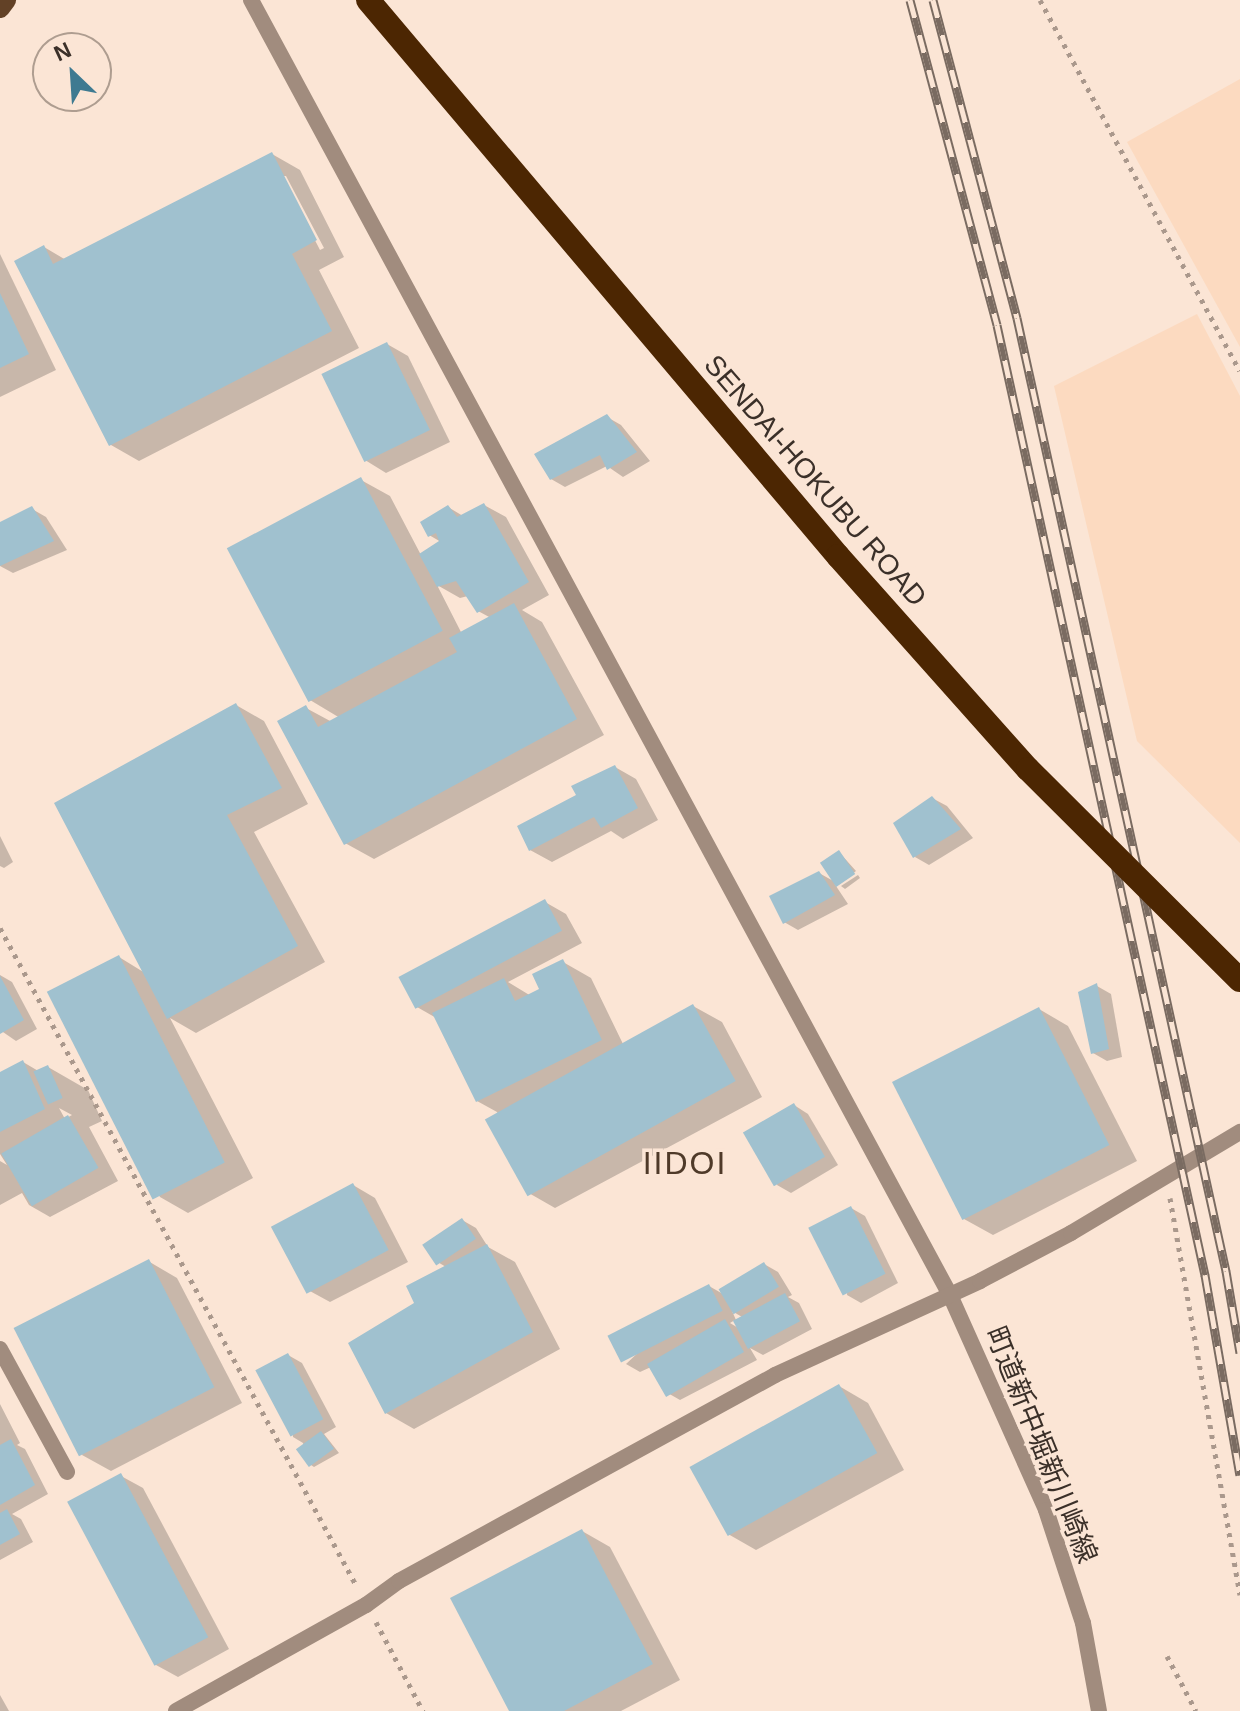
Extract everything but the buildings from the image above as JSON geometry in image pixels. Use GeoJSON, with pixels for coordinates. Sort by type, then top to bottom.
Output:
{"type":"FeatureCollection","features":[{"type":"Feature","properties":{"kind":"highway","name":"SENDAI-HOKUBU ROAD"},"geometry":{"type":"LineString","coordinates":[[368,0],[849,568],[1028,769],[1240,980]]}},
{"type":"Feature","properties":{"kind":"main road"},"geometry":{"type":"LineString","coordinates":[[0,8],[6,0]]}},
{"type":"Feature","properties":{"kind":"street","name":"町道新中堀新川崎線"},"geometry":{"type":"LineString","coordinates":[[251,0],[950,1295],[1046,1510],[1083,1623],[1099,1711]]}},
{"type":"Feature","properties":{"kind":"street"},"geometry":{"type":"LineString","coordinates":[[176,1711],[366,1605],[399,1581],[775,1375],[950,1295],[1071,1233],[1240,1132]]}},
{"type":"Feature","properties":{"kind":"street"},"geometry":{"type":"LineString","coordinates":[[0,1349],[67,1472]]}},
{"type":"Feature","properties":{"kind":"path"},"geometry":{"type":"LineString","coordinates":[[1040,0],[1240,371]]}},
{"type":"Feature","properties":{"kind":"path"},"geometry":{"type":"LineString","coordinates":[[0,928],[423,1711]]}},
{"type":"Feature","properties":{"kind":"path"},"geometry":{"type":"LineString","coordinates":[[1166,1178],[1240,1595]]}},
{"type":"Feature","properties":{"kind":"path"},"geometry":{"type":"LineString","coordinates":[[1167,1656],[1196,1711]]}},
{"type":"Feature","properties":{"kind":"shaded area"},"geometry":{"type":"Polygon","coordinates":[[[1240,79],[1240,347],[1127,142],[1240,79]]]}},
{"type":"Feature","properties":{"kind":"shaded area"},"geometry":{"type":"Polygon","coordinates":[[[1197,314],[1240,396],[1240,843],[1137,741],[1054,386],[1197,314]]]}},
{"type":"Feature","properties":{"kind":"railway"},"geometry":{"type":"LineString","coordinates":[[910,0],[997,325],[1205,1275],[1240,1475]]}},
{"type":"Feature","properties":{"kind":"railway"},"geometry":{"type":"LineString","coordinates":[[933,0],[1017,318],[1226,1271],[1240,1353]]}},
{"type":"Feature","properties":{"kind":"district","name":"IIDOI"},"geometry":{"type":"Point","coordinates":[685,1163]}}]}
